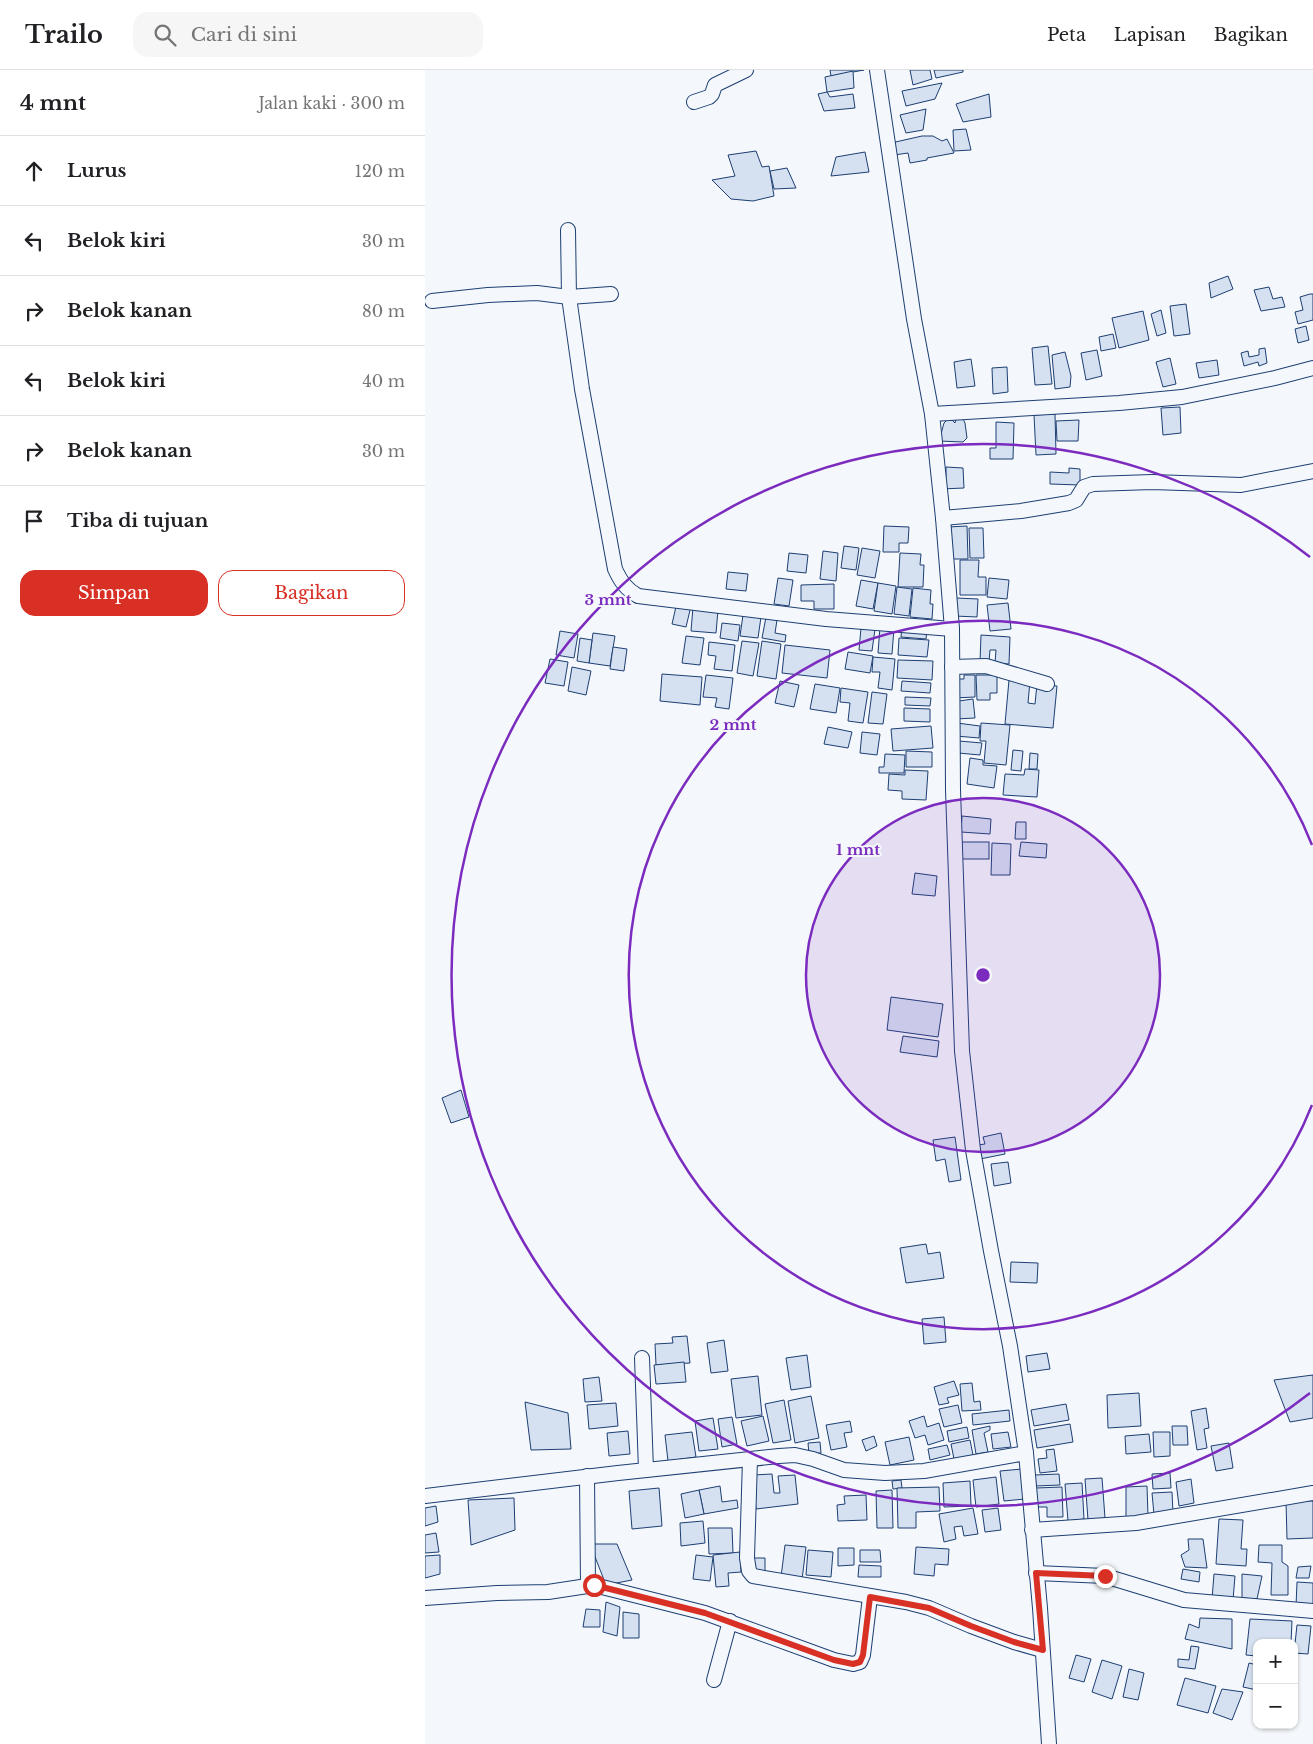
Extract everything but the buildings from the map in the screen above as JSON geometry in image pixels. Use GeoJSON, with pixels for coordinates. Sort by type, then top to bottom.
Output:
{"type":"FeatureCollection","features":[{"type":"Feature","properties":{"kind":"street"},"geometry":{"type":"LineString","coordinates":[[694,102],[709,97],[715,84],[745,70]]}},
{"type":"Feature","properties":{"kind":"street"},"geometry":{"type":"LineString","coordinates":[[877,70],[915,319],[932,414],[943,518],[952,630],[953,790],[962,1051],[973,1150],[1010,1346],[1027,1453],[1049,1744]]}},
{"type":"Feature","properties":{"kind":"street"},"geometry":{"type":"LineString","coordinates":[[568,230],[569,297],[582,389],[615,569],[621,582],[628,590],[638,596],[777,613],[952,630]]}},
{"type":"Feature","properties":{"kind":"street"},"geometry":{"type":"LineString","coordinates":[[432,300],[537,293],[569,297],[611,294]]}},
{"type":"Feature","properties":{"kind":"street"},"geometry":{"type":"LineString","coordinates":[[932,414],[1119,403],[1181,397],[1313,368]]}},
{"type":"Feature","properties":{"kind":"street"},"geometry":{"type":"LineString","coordinates":[[943,518],[1021,511],[1069,504],[1076,500],[1084,487],[1093,484],[1152,482],[1241,485],[1313,471]]}},
{"type":"Feature","properties":{"kind":"street"},"geometry":{"type":"LineString","coordinates":[[952,667],[986,666],[1047,684]]}},
{"type":"Feature","properties":{"kind":"street"},"geometry":{"type":"LineString","coordinates":[[642,1358],[646,1470]]}},
{"type":"Feature","properties":{"kind":"street"},"geometry":{"type":"LineString","coordinates":[[425,1496],[587,1476],[795,1455],[844,1470],[885,1473],[924,1471],[1027,1453]]}},
{"type":"Feature","properties":{"kind":"street"},"geometry":{"type":"LineString","coordinates":[[750,1459],[747,1558],[751,1574],[762,1578],[929,1608],[980,1630],[1043,1650]]}},
{"type":"Feature","properties":{"kind":"street"},"geometry":{"type":"LineString","coordinates":[[587,1476],[588,1584]]}},
{"type":"Feature","properties":{"kind":"street"},"geometry":{"type":"LineString","coordinates":[[1032,1530],[1137,1523],[1313,1493]]}},
{"type":"Feature","properties":{"kind":"street"},"geometry":{"type":"LineString","coordinates":[[1036,1573],[1105,1576],[1130,1582],[1184,1600],[1313,1611]]}},
{"type":"Feature","properties":{"kind":"street"},"geometry":{"type":"LineString","coordinates":[[425,1598],[548,1592],[572,1589],[588,1584],[705,1613],[834,1660],[853,1664],[860,1662],[863,1655],[870,1597]]}},
{"type":"Feature","properties":{"kind":"street"},"geometry":{"type":"LineString","coordinates":[[714,1680],[729,1621]]}},
{"type":"Feature","properties":{"kind":"route"},"geometry":{"type":"LineString","coordinates":[[594,1585],[705,1613],[834,1660],[853,1664],[860,1662],[863,1655],[870,1597],[906,1602],[929,1608],[1014,1642],[1043,1650],[1036,1573],[1105,1576]]}}]}
